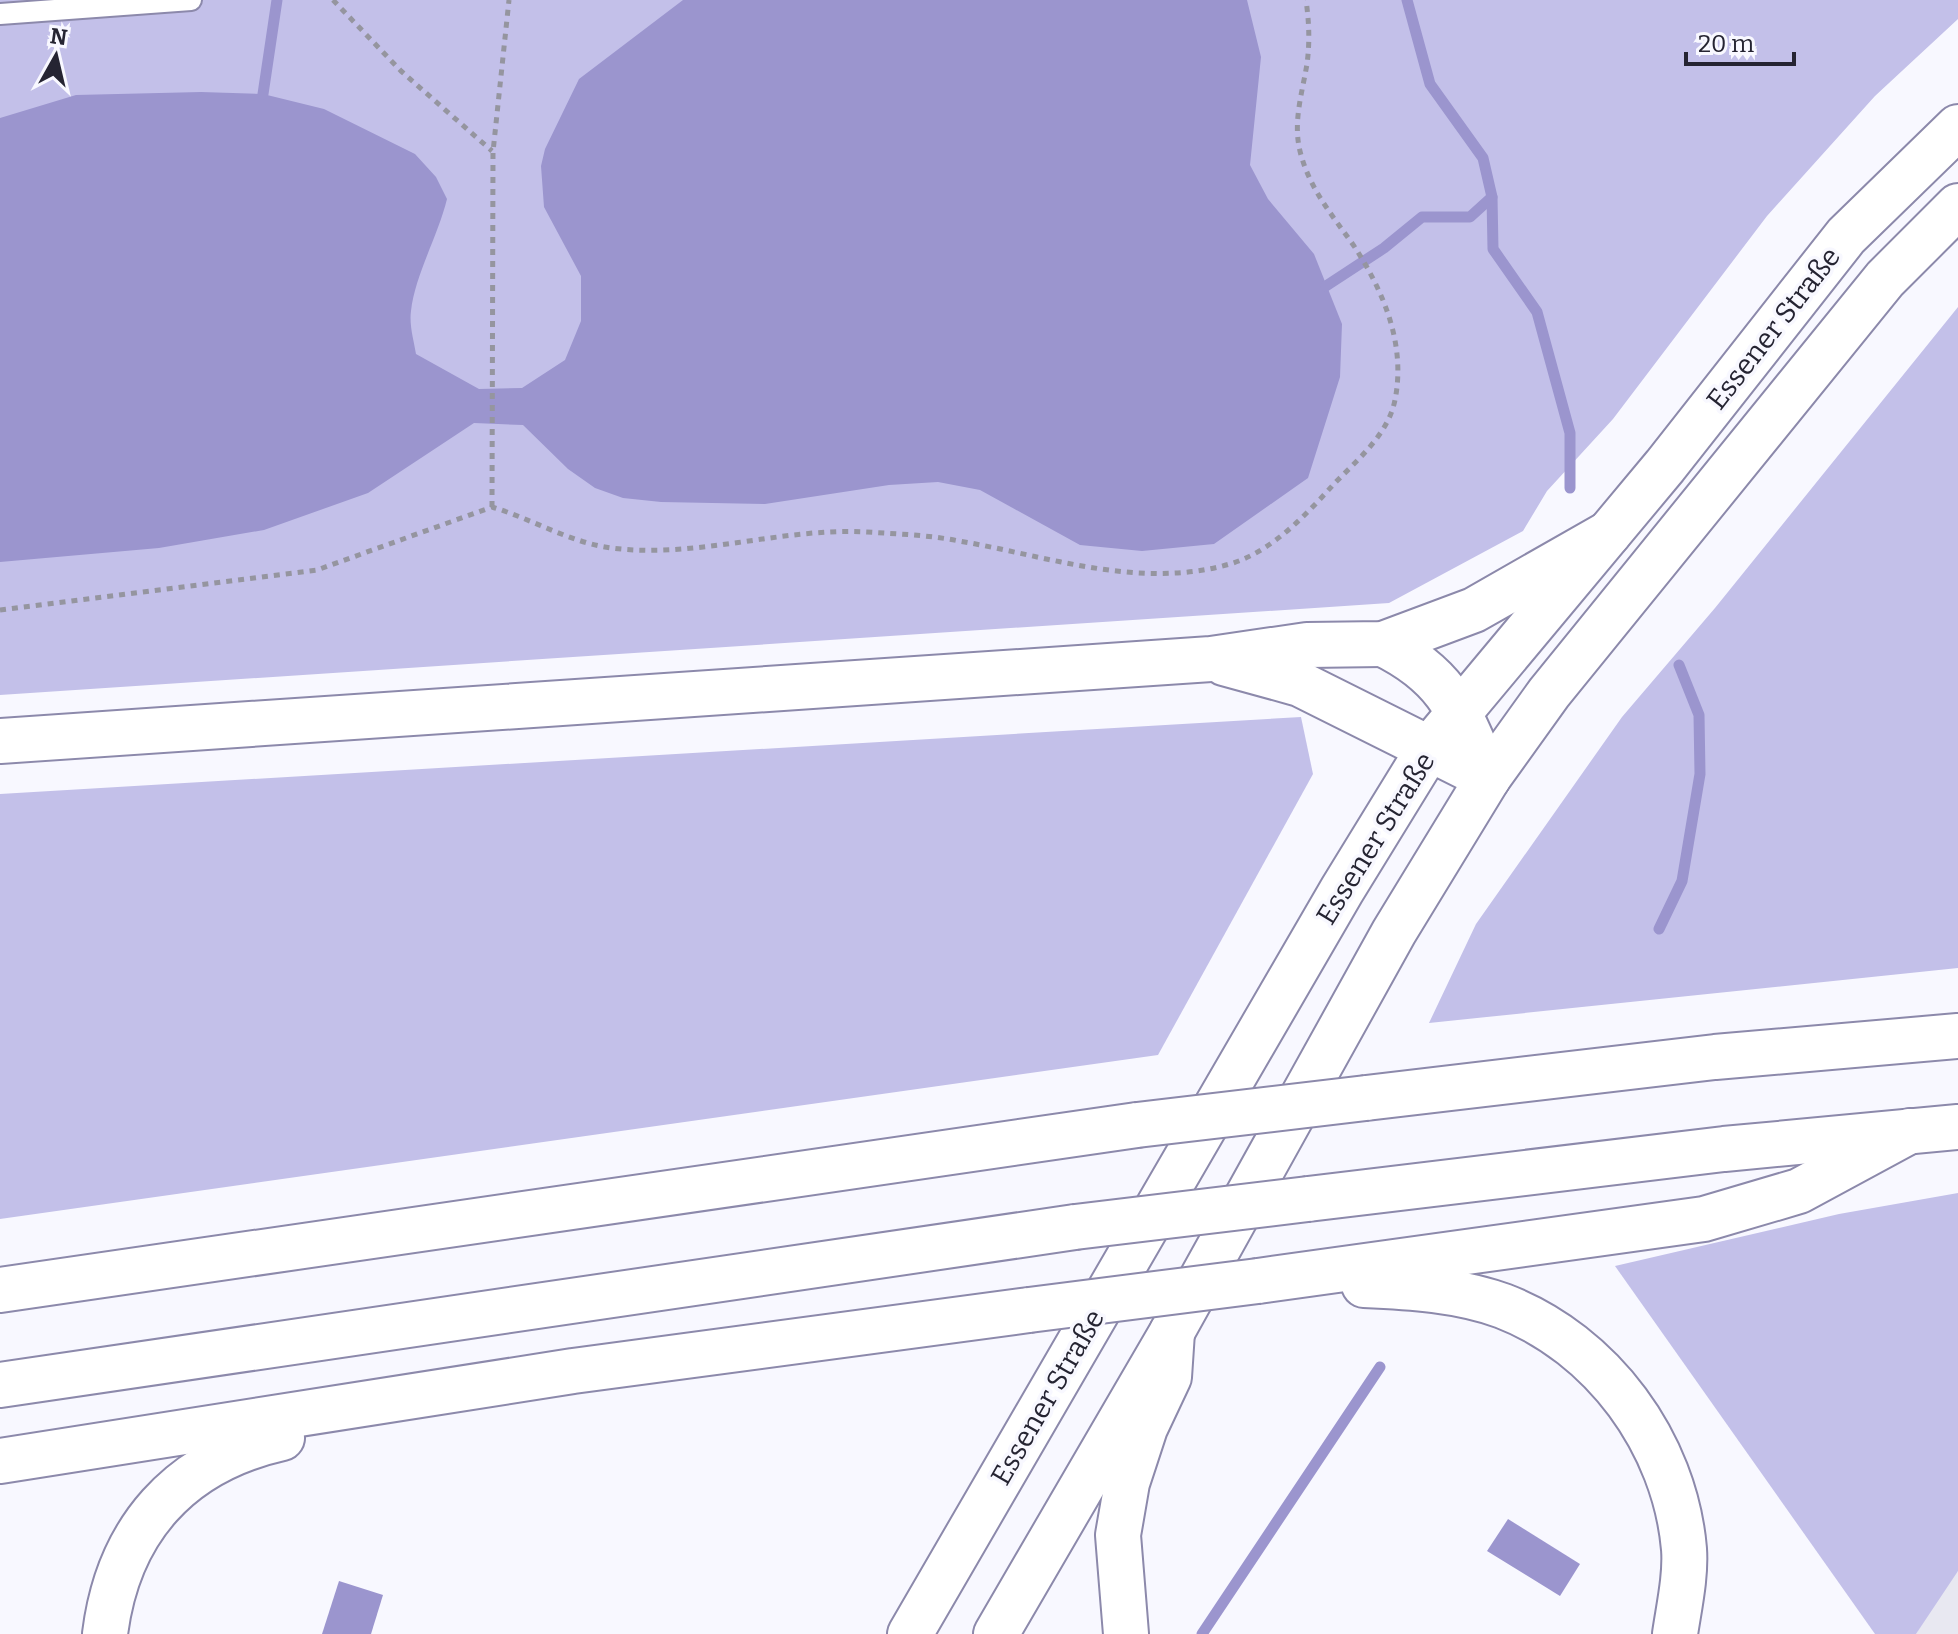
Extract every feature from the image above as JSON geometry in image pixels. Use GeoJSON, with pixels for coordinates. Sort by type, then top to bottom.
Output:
{"type":"FeatureCollection","features":[{"type":"Feature","properties":{"kind":"main road","name":"Essener Straße"},"geometry":{"type":"LineString","coordinates":[[910,1634],[1342,890],[1428,750],[1609,533],[1846,236],[1958,127]]}},
{"type":"Feature","properties":{"kind":"main road","name":"Essener Straße"},"geometry":{"type":"LineString","coordinates":[[996,1634],[1172,1332],[1394,932],[1488,778],[1549,693],[1885,279],[1958,206]]}},
{"type":"Feature","properties":{"kind":"main road"},"geometry":{"type":"LineString","coordinates":[[0,741],[1211,659],[1307,645],[1383,644],[1474,610],[1609,533]]}},
{"type":"Feature","properties":{"kind":"main road"},"geometry":{"type":"LineString","coordinates":[[1383,644],[1415,660],[1439,682],[1459,711],[1488,778]]}},
{"type":"Feature","properties":{"kind":"main road"},"geometry":{"type":"LineString","coordinates":[[1211,659],[1300,684],[1488,778]]}},
{"type":"Feature","properties":{"kind":"main road"},"geometry":{"type":"LineString","coordinates":[[0,1290],[1137,1125],[1715,1057],[1958,1036]]}},
{"type":"Feature","properties":{"kind":"main road"},"geometry":{"type":"LineString","coordinates":[[0,1385],[1075,1227],[1724,1149],[1958,1127]]}},
{"type":"Feature","properties":{"kind":"main road"},"geometry":{"type":"LineString","coordinates":[[0,1461],[573,1371],[1704,1219],[1799,1191],[1910,1131]]}},
{"type":"Feature","properties":{"kind":"main road"},"geometry":{"type":"LineString","coordinates":[[1258,1281],[1411,1287],[1464,1296],[1502,1306],[1553,1330],[1592,1363],[1643,1426],[1669,1476],[1684,1550],[1675,1634]]}},
{"type":"Feature","properties":{"kind":"main road"},"geometry":{"type":"LineString","coordinates":[[1126,1634],[1118,1535],[1127,1483],[1145,1428],[1169,1377],[1172,1332]]}},
{"type":"Feature","properties":{"kind":"main road"},"geometry":{"type":"LineString","coordinates":[[105,1634],[110,1599],[124,1556],[139,1529],[166,1498],[202,1469],[231,1453],[271,1440],[342,1425],[546,1392],[573,1371]]}},
{"type":"Feature","properties":{"kind":"lane"},"geometry":{"type":"LineString","coordinates":[[0,14],[191,0]]}},
{"type":"Feature","properties":{"kind":"path"},"geometry":{"type":"LineString","coordinates":[[333,0],[401,71],[493,152]]}},
{"type":"Feature","properties":{"kind":"path"},"geometry":{"type":"LineString","coordinates":[[492,507],[493,152],[509,0]]}},
{"type":"Feature","properties":{"kind":"path"},"geometry":{"type":"LineString","coordinates":[[0,610],[317,570],[492,507],[589,544],[613,548],[680,550],[800,534],[860,532],[959,541],[1117,572],[1164,571],[1233,563],[1262,549],[1304,516],[1386,426],[1394,404],[1396,355],[1386,305],[1353,246],[1311,184],[1300,152],[1296,125],[1310,30],[1306,0]]}},
{"type":"Feature","properties":{"kind":"shaded area"},"geometry":{"type":"Polygon","coordinates":[[[0,0],[1958,0],[1958,19],[1875,96],[1767,216],[1613,419],[1547,491],[1523,531],[1389,603],[0,695],[0,0]]]}},
{"type":"Feature","properties":{"kind":"shaded area"},"geometry":{"type":"Polygon","coordinates":[[[683,0],[1247,0],[1261,57],[1250,165],[1268,199],[1314,254],[1342,324],[1340,377],[1308,478],[1214,544],[1142,551],[1080,545],[980,490],[938,482],[889,485],[765,504],[623,498],[595,488],[568,469],[523,425],[474,423],[368,493],[264,530],[159,548],[0,562],[0,118],[76,95],[263,94],[324,109],[415,154],[436,177],[447,199],[413,297],[411,322],[416,354],[479,389],[522,388],[565,360],[581,321],[581,276],[544,207],[541,166],[545,149],[579,79],[683,0]]]}},
{"type":"Feature","properties":{"kind":"shaded area"},"geometry":{"type":"Polygon","coordinates":[[[1958,307],[1958,968],[1429,1023],[1476,924],[1622,717],[1715,608],[1958,307]]]}},
{"type":"Feature","properties":{"kind":"shaded area"},"geometry":{"type":"Polygon","coordinates":[[[1301,717],[1313,774],[1158,1055],[0,1219],[0,794],[1301,717]]]}},
{"type":"Feature","properties":{"kind":"shaded area"},"geometry":{"type":"Polygon","coordinates":[[[1958,1193],[1958,1571],[1916,1634],[1875,1634],[1615,1266],[1839,1214],[1958,1193]]]}},
{"type":"Feature","properties":{"kind":"shaded area"},"geometry":{"type":"Polygon","coordinates":[[[1508,1519],[1580,1564],[1560,1596],[1487,1551],[1508,1519]]]}},
{"type":"Feature","properties":{"kind":"shaded area"},"geometry":{"type":"Polygon","coordinates":[[[1958,1571],[1958,1634],[1916,1634],[1946,1584],[1958,1571]]]}},
{"type":"Feature","properties":{"kind":"shaded area"},"geometry":{"type":"Polygon","coordinates":[[[339,1581],[383,1595],[371,1634],[322,1634],[339,1581]]]}},
{"type":"Feature","properties":{"kind":"waterway"},"geometry":{"type":"LineString","coordinates":[[263,94],[277,0]]}},
{"type":"Feature","properties":{"kind":"waterway"},"geometry":{"type":"LineString","coordinates":[[1326,286],[1384,248],[1422,217],[1470,217],[1492,197],[1483,158],[1430,84],[1407,0]]}},
{"type":"Feature","properties":{"kind":"waterway"},"geometry":{"type":"LineString","coordinates":[[1492,197],[1493,249],[1537,312],[1570,433],[1570,488]]}},
{"type":"Feature","properties":{"kind":"waterway"},"geometry":{"type":"LineString","coordinates":[[1659,929],[1682,881],[1700,774],[1699,715],[1679,665]]}},
{"type":"Feature","properties":{"kind":"waterway"},"geometry":{"type":"LineString","coordinates":[[1202,1634],[1380,1367]]}}]}
